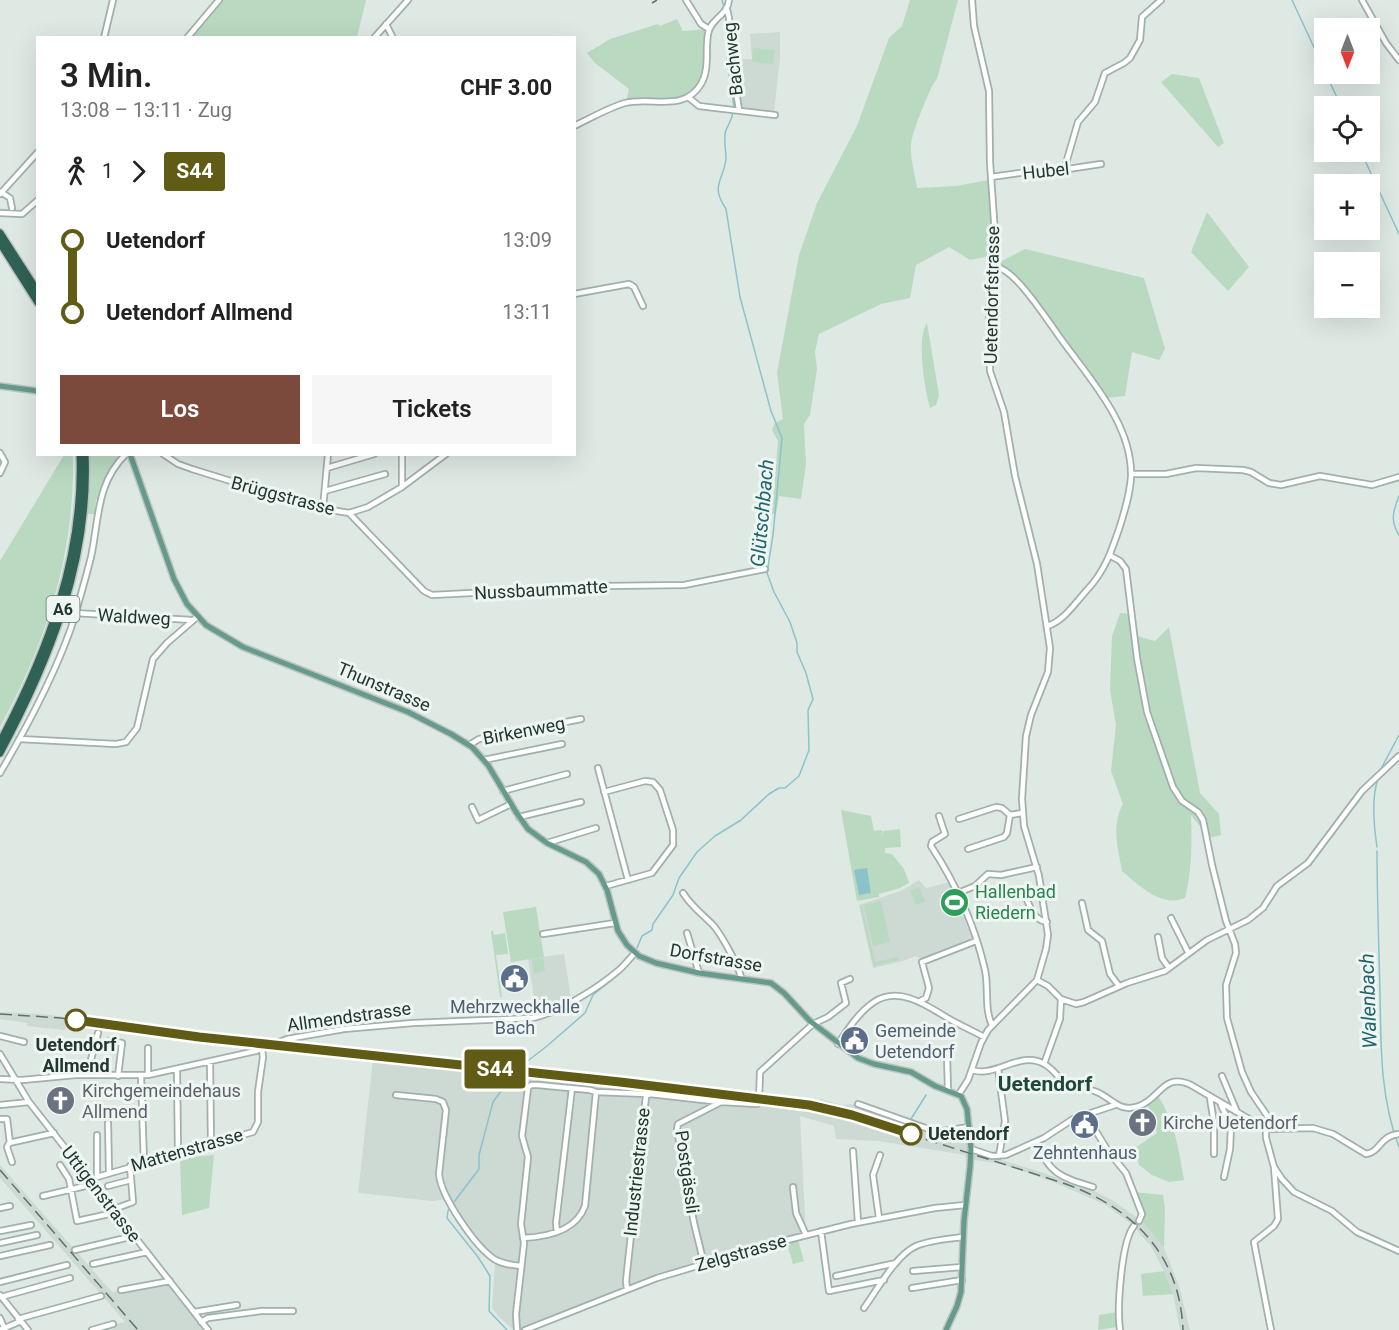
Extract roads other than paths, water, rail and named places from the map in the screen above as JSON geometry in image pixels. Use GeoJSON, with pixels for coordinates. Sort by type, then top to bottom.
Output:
{"type":"FeatureCollection","features":[{"type":"Feature","properties":{"kind":"highway"},"geometry":{"type":"LineString","coordinates":[[0,233],[36,289]]}},
{"type":"Feature","properties":{"kind":"highway"},"geometry":{"type":"LineString","coordinates":[[0,243],[36,300]]}},
{"type":"Feature","properties":{"kind":"highway","name":"A6"},"geometry":{"type":"LineString","coordinates":[[0,742],[36,666],[63,590],[78,518],[80,456]]}},
{"type":"Feature","properties":{"kind":"highway","name":"A6"},"geometry":{"type":"LineString","coordinates":[[0,753],[45,659],[68,591],[83,518],[85,456]]}},
{"type":"Feature","properties":{"kind":"main road"},"geometry":{"type":"LineString","coordinates":[[0,386],[36,391]]}},
{"type":"Feature","properties":{"kind":"main road","name":"Thunstrasse"},"geometry":{"type":"LineString","coordinates":[[129,456],[172,575],[195,618],[237,644],[398,708],[469,745],[484,760],[530,831],[547,843],[591,864],[606,886],[615,923],[622,938],[635,952]]}},
{"type":"Feature","properties":{"kind":"main road","name":"Dorfstrasse"},"geometry":{"type":"LineString","coordinates":[[635,952],[656,963],[699,973],[774,985],[813,1024],[863,1060],[909,1072],[935,1086],[959,1094]]}},
{"type":"Feature","properties":{"kind":"main road"},"geometry":{"type":"LineString","coordinates":[[946,1330],[957,1306],[962,1280],[965,1205],[971,1149],[966,1103],[959,1094]]}},
{"type":"Feature","properties":{"kind":"street"},"geometry":{"type":"LineString","coordinates":[[104,36],[113,0]]}},
{"type":"Feature","properties":{"kind":"street"},"geometry":{"type":"LineString","coordinates":[[189,36],[219,0]]}},
{"type":"Feature","properties":{"kind":"street"},"geometry":{"type":"LineString","coordinates":[[376,36],[408,0]]}},
{"type":"Feature","properties":{"kind":"street"},"geometry":{"type":"LineString","coordinates":[[686,0],[701,24],[709,29]]}},
{"type":"Feature","properties":{"kind":"street"},"geometry":{"type":"LineString","coordinates":[[576,125],[625,103],[667,103],[688,97],[696,91],[704,77],[709,29],[727,9],[729,0]]}},
{"type":"Feature","properties":{"kind":"street","name":"Uetendorfstrasse"},"geometry":{"type":"LineString","coordinates":[[972,0],[974,26],[989,91],[991,177],[996,240],[996,267],[989,304],[990,371],[1004,412],[1014,471],[1041,586],[1050,653],[1048,672],[1030,715],[1026,736],[1022,813],[1047,922],[1047,944],[1037,980]]}},
{"type":"Feature","properties":{"kind":"street"},"geometry":{"type":"LineString","coordinates":[[1064,170],[1076,125],[1095,102],[1103,76],[1128,59],[1140,40],[1142,17],[1161,0]]}},
{"type":"Feature","properties":{"kind":"street"},"geometry":{"type":"LineString","coordinates":[[1362,0],[1386,43],[1399,60]]}},
{"type":"Feature","properties":{"kind":"street","name":"Bachweg"},"geometry":{"type":"LineString","coordinates":[[727,9],[735,110]]}},
{"type":"Feature","properties":{"kind":"street"},"geometry":{"type":"LineString","coordinates":[[386,24],[392,36]]}},
{"type":"Feature","properties":{"kind":"street"},"geometry":{"type":"LineString","coordinates":[[688,97],[699,106],[775,115]]}},
{"type":"Feature","properties":{"kind":"street"},"geometry":{"type":"LineString","coordinates":[[12,208],[10,198],[0,192],[36,154]]}},
{"type":"Feature","properties":{"kind":"street","name":"Hubel"},"geometry":{"type":"LineString","coordinates":[[991,177],[1101,164]]}},
{"type":"Feature","properties":{"kind":"street"},"geometry":{"type":"LineString","coordinates":[[0,213],[22,214],[36,202]]}},
{"type":"Feature","properties":{"kind":"street"},"geometry":{"type":"LineString","coordinates":[[996,267],[1004,269],[1033,300],[1105,399],[1124,440],[1131,474],[1127,503],[1111,556],[1090,587],[1057,621],[1047,626]]}},
{"type":"Feature","properties":{"kind":"street"},"geometry":{"type":"LineString","coordinates":[[576,294],[629,284],[634,287],[643,306]]}},
{"type":"Feature","properties":{"kind":"street"},"geometry":{"type":"LineString","coordinates":[[0,453],[5,462],[0,473]]}},
{"type":"Feature","properties":{"kind":"street"},"geometry":{"type":"LineString","coordinates":[[0,773],[50,679],[75,613],[90,559],[102,491],[114,468],[126,456]]}},
{"type":"Feature","properties":{"kind":"street","name":"Brüggstrasse"},"geometry":{"type":"LineString","coordinates":[[166,456],[192,469],[314,507],[349,513],[368,507],[402,487],[443,456]]}},
{"type":"Feature","properties":{"kind":"street"},"geometry":{"type":"LineString","coordinates":[[323,508],[328,456]]}},
{"type":"Feature","properties":{"kind":"street"},"geometry":{"type":"LineString","coordinates":[[327,468],[367,456]]}},
{"type":"Feature","properties":{"kind":"street"},"geometry":{"type":"LineString","coordinates":[[402,456],[402,487]]}},
{"type":"Feature","properties":{"kind":"street"},"geometry":{"type":"LineString","coordinates":[[1131,474],[1166,474],[1196,468],[1244,470],[1269,483],[1281,485],[1320,476],[1372,485],[1399,477]]}},
{"type":"Feature","properties":{"kind":"street"},"geometry":{"type":"LineString","coordinates":[[325,491],[385,474]]}},
{"type":"Feature","properties":{"kind":"street","name":"Nussbaummatte"},"geometry":{"type":"LineString","coordinates":[[349,513],[424,591],[432,595],[604,586],[684,585],[765,569]]}},
{"type":"Feature","properties":{"kind":"street"},"geometry":{"type":"LineString","coordinates":[[1111,556],[1120,561],[1126,569],[1137,658],[1147,712],[1173,787],[1184,803],[1198,812],[1203,820],[1212,865],[1236,949],[1226,985],[1227,1018],[1242,1072],[1251,1092],[1268,1117],[1266,1138],[1274,1167],[1277,1222],[1254,1242],[1271,1330]]}},
{"type":"Feature","properties":{"kind":"street","name":"Waldweg"},"geometry":{"type":"LineString","coordinates":[[75,613],[195,618]]}},
{"type":"Feature","properties":{"kind":"street"},"geometry":{"type":"LineString","coordinates":[[20,739],[116,744],[126,742],[137,728],[153,659],[195,618]]}},
{"type":"Feature","properties":{"kind":"street","name":"Birkenweg"},"geometry":{"type":"LineString","coordinates":[[469,745],[479,739],[580,719]]}},
{"type":"Feature","properties":{"kind":"street"},"geometry":{"type":"LineString","coordinates":[[484,760],[562,744]]}},
{"type":"Feature","properties":{"kind":"street"},"geometry":{"type":"LineString","coordinates":[[959,1094],[972,1070],[984,1036],[1037,980],[1048,986],[1061,999],[1076,1004],[1084,1002],[1119,986],[1160,973],[1188,952],[1255,915],[1263,908],[1277,886],[1308,863],[1362,790],[1399,756]]}},
{"type":"Feature","properties":{"kind":"street"},"geometry":{"type":"LineString","coordinates":[[598,768],[628,880]]}},
{"type":"Feature","properties":{"kind":"street"},"geometry":{"type":"LineString","coordinates":[[503,791],[567,774]]}},
{"type":"Feature","properties":{"kind":"street"},"geometry":{"type":"LineString","coordinates":[[604,792],[645,781],[653,782],[660,790],[673,830],[673,845],[657,869],[650,874],[606,886]]}},
{"type":"Feature","properties":{"kind":"street"},"geometry":{"type":"LineString","coordinates":[[519,817],[581,802]]}},
{"type":"Feature","properties":{"kind":"street"},"geometry":{"type":"LineString","coordinates":[[472,807],[478,820],[511,804]]}},
{"type":"Feature","properties":{"kind":"street"},"geometry":{"type":"LineString","coordinates":[[960,819],[996,807],[1002,808],[1010,815]]}},
{"type":"Feature","properties":{"kind":"street"},"geometry":{"type":"LineString","coordinates":[[1010,815],[1022,813]]}},
{"type":"Feature","properties":{"kind":"street"},"geometry":{"type":"LineString","coordinates":[[968,849],[1004,837],[1007,833],[1010,815]]}},
{"type":"Feature","properties":{"kind":"street"},"geometry":{"type":"LineString","coordinates":[[939,816],[945,834],[932,842],[931,846],[958,893],[976,941],[986,975],[988,1009],[992,1025]]}},
{"type":"Feature","properties":{"kind":"street"},"geometry":{"type":"LineString","coordinates":[[547,843],[596,828]]}},
{"type":"Feature","properties":{"kind":"street"},"geometry":{"type":"LineString","coordinates":[[958,893],[975,886],[990,874],[1004,875],[1036,867]]}},
{"type":"Feature","properties":{"kind":"street"},"geometry":{"type":"LineString","coordinates":[[683,893],[694,909],[716,929],[740,970],[741,978]]}},
{"type":"Feature","properties":{"kind":"street"},"geometry":{"type":"LineString","coordinates":[[1024,893],[1034,916],[1042,922],[1047,922]]}},
{"type":"Feature","properties":{"kind":"street"},"geometry":{"type":"LineString","coordinates":[[1082,903],[1088,930],[1101,941],[1110,974],[1119,986]]}},
{"type":"Feature","properties":{"kind":"street"},"geometry":{"type":"LineString","coordinates":[[1171,918],[1188,952]]}},
{"type":"Feature","properties":{"kind":"street"},"geometry":{"type":"LineString","coordinates":[[543,933],[615,923]]}},
{"type":"Feature","properties":{"kind":"street"},"geometry":{"type":"LineString","coordinates":[[687,933],[699,973]]}},
{"type":"Feature","properties":{"kind":"street"},"geometry":{"type":"LineString","coordinates":[[1158,937],[1162,958],[1169,968]]}},
{"type":"Feature","properties":{"kind":"street"},"geometry":{"type":"LineString","coordinates":[[920,1001],[926,998],[929,988],[922,962],[976,941]]}},
{"type":"Feature","properties":{"kind":"street","name":"Allmendstrasse"},"geometry":{"type":"LineString","coordinates":[[0,1079],[87,1075],[141,1076],[210,1062],[287,1040],[357,1028],[538,1017],[550,1013],[586,992],[622,968],[635,952]]}},
{"type":"Feature","properties":{"kind":"street"},"geometry":{"type":"LineString","coordinates":[[721,1102],[757,1104],[760,1072],[813,1024],[828,1017],[846,1003],[842,983],[850,979]]}},
{"type":"Feature","properties":{"kind":"street"},"geometry":{"type":"LineString","coordinates":[[838,1044],[861,1014],[879,999],[899,996],[920,1001],[963,1027],[984,1036]]}},
{"type":"Feature","properties":{"kind":"street"},"geometry":{"type":"LineString","coordinates":[[1044,1064],[1060,1019],[1061,999]]}},
{"type":"Feature","properties":{"kind":"street"},"geometry":{"type":"LineString","coordinates":[[988,1009],[998,1019]]}},
{"type":"Feature","properties":{"kind":"street"},"geometry":{"type":"LineString","coordinates":[[87,1075],[98,1034]]}},
{"type":"Feature","properties":{"kind":"street"},"geometry":{"type":"LineString","coordinates":[[0,1036],[24,1042]]}},
{"type":"Feature","properties":{"kind":"street"},"geometry":{"type":"LineString","coordinates":[[110,1041],[122,1043],[118,1076]]}},
{"type":"Feature","properties":{"kind":"street"},"geometry":{"type":"LineString","coordinates":[[148,1048],[148,1075]]}},
{"type":"Feature","properties":{"kind":"street","name":"Mattenstrasse"},"geometry":{"type":"LineString","coordinates":[[90,1179],[249,1134],[258,1126],[262,1049]]}},
{"type":"Feature","properties":{"kind":"street","name":"Uttigenstrasse"},"geometry":{"type":"LineString","coordinates":[[0,1054],[29,1102],[116,1209],[134,1236],[208,1330]]}},
{"type":"Feature","properties":{"kind":"street"},"geometry":{"type":"LineString","coordinates":[[947,1056],[948,1090]]}},
{"type":"Feature","properties":{"kind":"street"},"geometry":{"type":"LineString","coordinates":[[972,1070],[983,1072],[1031,1059],[1044,1064],[1068,1087],[1095,1091],[1116,1105],[1128,1108],[1140,1106],[1167,1083],[1184,1082],[1266,1129],[1315,1129],[1333,1134],[1366,1154],[1375,1151],[1384,1139],[1398,1134]]}},
{"type":"Feature","properties":{"kind":"street"},"geometry":{"type":"LineString","coordinates":[[210,1062],[211,1144]]}},
{"type":"Feature","properties":{"kind":"street"},"geometry":{"type":"LineString","coordinates":[[998,1068],[1005,1115],[999,1156]]}},
{"type":"Feature","properties":{"kind":"street"},"geometry":{"type":"LineString","coordinates":[[177,1070],[178,1153]]}},
{"type":"Feature","properties":{"kind":"street"},"geometry":{"type":"LineString","coordinates":[[141,1076],[144,1162]]}},
{"type":"Feature","properties":{"kind":"street"},"geometry":{"type":"LineString","coordinates":[[1222,1076],[1237,1113]]}},
{"type":"Feature","properties":{"kind":"street"},"geometry":{"type":"LineString","coordinates":[[517,1330],[516,1314],[523,1238],[521,1224],[528,1157],[522,1136],[528,1088],[533,1085],[596,1092],[647,1094]]}},
{"type":"Feature","properties":{"kind":"street"},"geometry":{"type":"LineString","coordinates":[[557,1232],[556,1223],[572,1088]]}},
{"type":"Feature","properties":{"kind":"street"},"geometry":{"type":"LineString","coordinates":[[523,1238],[557,1232],[578,1218],[585,1206],[596,1092]]}},
{"type":"Feature","properties":{"kind":"street","name":"Industriestrasse"},"geometry":{"type":"LineString","coordinates":[[627,1289],[628,1260],[647,1094],[721,1102]]}},
{"type":"Feature","properties":{"kind":"street"},"geometry":{"type":"LineString","coordinates":[[396,1095],[436,1099],[443,1102],[446,1110],[440,1183],[462,1224],[489,1255],[502,1263],[521,1266]]}},
{"type":"Feature","properties":{"kind":"street"},"geometry":{"type":"LineString","coordinates":[[1210,1098],[1214,1115],[1214,1154]]}},
{"type":"Feature","properties":{"kind":"street"},"geometry":{"type":"LineString","coordinates":[[0,1105],[29,1102]]}},
{"type":"Feature","properties":{"kind":"street","name":"Postgässli"},"geometry":{"type":"LineString","coordinates":[[704,1264],[677,1129],[678,1124],[721,1102]]}},
{"type":"Feature","properties":{"kind":"street"},"geometry":{"type":"LineString","coordinates":[[1220,1103],[1231,1126],[1230,1149],[1224,1177]]}},
{"type":"Feature","properties":{"kind":"street"},"geometry":{"type":"LineString","coordinates":[[858,1104],[938,1132],[969,1127]]}},
{"type":"Feature","properties":{"kind":"street"},"geometry":{"type":"LineString","coordinates":[[971,1149],[999,1156],[1037,1142],[1073,1119],[1116,1105]]}},
{"type":"Feature","properties":{"kind":"street"},"geometry":{"type":"LineString","coordinates":[[1086,1115],[1108,1151],[1126,1173],[1142,1214],[1139,1221]]}},
{"type":"Feature","properties":{"kind":"street"},"geometry":{"type":"LineString","coordinates":[[0,1119],[7,1119],[10,1143],[7,1147],[12,1162]]}},
{"type":"Feature","properties":{"kind":"street","name":"Mattenstrasse"},"geometry":{"type":"LineString","coordinates":[[108,1123],[109,1172]]}},
{"type":"Feature","properties":{"kind":"street"},"geometry":{"type":"LineString","coordinates":[[0,1132],[9,1131]]}},
{"type":"Feature","properties":{"kind":"street"},"geometry":{"type":"LineString","coordinates":[[10,1143],[54,1133]]}},
{"type":"Feature","properties":{"kind":"street"},"geometry":{"type":"LineString","coordinates":[[97,1134],[97,1176]]}},
{"type":"Feature","properties":{"kind":"street"},"geometry":{"type":"LineString","coordinates":[[1037,1142],[1042,1156],[1057,1174],[1093,1187]]}},
{"type":"Feature","properties":{"kind":"street"},"geometry":{"type":"LineString","coordinates":[[853,1150],[858,1222]]}},
{"type":"Feature","properties":{"kind":"street"},"geometry":{"type":"LineString","coordinates":[[879,1218],[873,1172],[880,1155]]}},
{"type":"Feature","properties":{"kind":"street"},"geometry":{"type":"LineString","coordinates":[[60,1165],[68,1177],[77,1221],[109,1214],[133,1202],[130,1166]]}},
{"type":"Feature","properties":{"kind":"street"},"geometry":{"type":"LineString","coordinates":[[1274,1167],[1294,1192],[1332,1211],[1357,1232],[1399,1251]]}},
{"type":"Feature","properties":{"kind":"street"},"geometry":{"type":"LineString","coordinates":[[1275,1180],[1282,1179]]}},
{"type":"Feature","properties":{"kind":"street"},"geometry":{"type":"LineString","coordinates":[[108,1186],[131,1180]]}},
{"type":"Feature","properties":{"kind":"street"},"geometry":{"type":"LineString","coordinates":[[43,1196],[94,1184]]}},
{"type":"Feature","properties":{"kind":"street"},"geometry":{"type":"LineString","coordinates":[[793,1187],[796,1213],[806,1235]]}},
{"type":"Feature","properties":{"kind":"street","name":"Zelgstrasse"},"geometry":{"type":"LineString","coordinates":[[525,1330],[657,1278],[806,1235],[879,1218],[965,1205]]}},
{"type":"Feature","properties":{"kind":"street"},"geometry":{"type":"LineString","coordinates":[[0,1208],[10,1206]]}},
{"type":"Feature","properties":{"kind":"street"},"geometry":{"type":"LineString","coordinates":[[0,1231],[31,1225]]}},
{"type":"Feature","properties":{"kind":"street"},"geometry":{"type":"LineString","coordinates":[[1120,1330],[1122,1257],[1129,1233],[1134,1226]]}},
{"type":"Feature","properties":{"kind":"street"},"geometry":{"type":"LineString","coordinates":[[821,1231],[829,1291],[884,1280]]}},
{"type":"Feature","properties":{"kind":"street"},"geometry":{"type":"LineString","coordinates":[[0,1243],[37,1235]]}},
{"type":"Feature","properties":{"kind":"street"},"geometry":{"type":"LineString","coordinates":[[75,1250],[134,1236]]}},
{"type":"Feature","properties":{"kind":"street"},"geometry":{"type":"LineString","coordinates":[[864,1308],[896,1263],[915,1246],[963,1237]]}},
{"type":"Feature","properties":{"kind":"street"},"geometry":{"type":"LineString","coordinates":[[0,1256],[50,1245]]}},
{"type":"Feature","properties":{"kind":"street"},"geometry":{"type":"LineString","coordinates":[[93,1264],[147,1252]]}},
{"type":"Feature","properties":{"kind":"street"},"geometry":{"type":"LineString","coordinates":[[836,1276],[896,1263]]}},
{"type":"Feature","properties":{"kind":"street"},"geometry":{"type":"LineString","coordinates":[[0,1282],[67,1265]]}},
{"type":"Feature","properties":{"kind":"street"},"geometry":{"type":"LineString","coordinates":[[913,1271],[963,1267]]}},
{"type":"Feature","properties":{"kind":"street"},"geometry":{"type":"LineString","coordinates":[[28,1330],[1,1296],[70,1278]]}},
{"type":"Feature","properties":{"kind":"street"},"geometry":{"type":"LineString","coordinates":[[912,1288],[962,1280]]}},
{"type":"Feature","properties":{"kind":"street"},"geometry":{"type":"LineString","coordinates":[[121,1290],[170,1281]]}},
{"type":"Feature","properties":{"kind":"street"},"geometry":{"type":"LineString","coordinates":[[0,1318],[3,1329],[20,1320],[101,1296]]}},
{"type":"Feature","properties":{"kind":"street"},"geometry":{"type":"LineString","coordinates":[[194,1312],[237,1305]]}},
{"type":"Feature","properties":{"kind":"street"},"geometry":{"type":"LineString","coordinates":[[201,1322],[208,1318],[256,1311],[292,1311]]}},
{"type":"Feature","properties":{"kind":"street"},"geometry":{"type":"LineString","coordinates":[[92,1330],[113,1324]]}},
{"type":"Feature","properties":{"kind":"water"},"geometry":{"type":"Polygon","coordinates":[[[867,868],[871,893],[859,895],[854,870],[867,868]]]}},
{"type":"Feature","properties":{"kind":"waterway","name":"Glütschbach"},"geometry":{"type":"LineString","coordinates":[[722,0],[724,8]]}},
{"type":"Feature","properties":{"kind":"waterway","name":"Walenbach"},"geometry":{"type":"LineString","coordinates":[[1292,0],[1314,47]]}},
{"type":"Feature","properties":{"kind":"waterway","name":"Glütschbach"},"geometry":{"type":"LineString","coordinates":[[728,38],[727,60],[734,107]]}},
{"type":"Feature","properties":{"kind":"waterway","name":"Walenbach"},"geometry":{"type":"LineString","coordinates":[[1331,84],[1336,96]]}},
{"type":"Feature","properties":{"kind":"waterway","name":"Glütschbach"},"geometry":{"type":"LineString","coordinates":[[637,948],[642,936],[652,930],[653,924],[673,895],[679,878],[697,852],[715,836],[741,820],[769,794],[779,788],[785,788],[799,776],[809,750],[808,710],[813,699],[797,652],[797,643],[790,622],[767,573],[782,438],[771,411],[740,297],[726,209],[718,189],[726,159],[725,133],[733,112]]}},
{"type":"Feature","properties":{"kind":"waterway","name":"Walenbach"},"geometry":{"type":"LineString","coordinates":[[1366,162],[1399,234]]}},
{"type":"Feature","properties":{"kind":"waterway","name":"Walenbach"},"geometry":{"type":"LineString","coordinates":[[1399,496],[1393,516],[1399,535]]}},
{"type":"Feature","properties":{"kind":"waterway","name":"Walenbach"},"geometry":{"type":"LineString","coordinates":[[1382,767],[1399,735]]}},
{"type":"Feature","properties":{"kind":"waterway"},"geometry":{"type":"LineString","coordinates":[[1377,847],[1374,804],[1378,779]]}},
{"type":"Feature","properties":{"kind":"waterway","name":"Walenbach"},"geometry":{"type":"LineString","coordinates":[[1377,851],[1383,1072],[1388,1110],[1399,1147]]}},
{"type":"Feature","properties":{"kind":"waterway","name":"Glütschbach"},"geometry":{"type":"LineString","coordinates":[[516,1070],[585,1013],[593,995],[619,974]]}},
{"type":"Feature","properties":{"kind":"waterway","name":"Glütschbach"},"geometry":{"type":"LineString","coordinates":[[454,1202],[479,1169],[479,1155],[493,1102],[513,1075]]}},
{"type":"Feature","properties":{"kind":"waterway"},"geometry":{"type":"LineString","coordinates":[[911,1119],[926,1095]]}},
{"type":"Feature","properties":{"kind":"waterway","name":"Glütschbach"},"geometry":{"type":"LineString","coordinates":[[450,1207],[447,1218],[490,1276],[489,1311],[507,1330]]}},
{"type":"Feature","properties":{"kind":"railway"},"geometry":{"type":"LineString","coordinates":[[652,3],[657,0]]}},
{"type":"Feature","properties":{"kind":"railway"},"geometry":{"type":"LineString","coordinates":[[0,1014],[61,1018],[199,1037],[642,1085],[809,1105],[837,1111],[1063,1183],[1110,1205],[1148,1237],[1162,1256],[1173,1278],[1180,1303],[1183,1330]]}},
{"type":"Feature","properties":{"kind":"railway"},"geometry":{"type":"LineString","coordinates":[[0,1170],[138,1330]]}},
{"type":"Feature","properties":{"kind":"train","name":"S44"},"geometry":{"type":"LineString","coordinates":[[76,1020],[199,1037],[620,1082],[809,1105],[852,1115],[911,1134]]}},
{"type":"Feature","properties":{"kind":"place","name":"Hallenbad Riedern"},"geometry":{"type":"Point","coordinates":[954,902]}},
{"type":"Feature","properties":{"kind":"place","name":"Mehrzweckhalle Bach"},"geometry":{"type":"Point","coordinates":[515,978]}},
{"type":"Feature","properties":{"kind":"place","name":"Uetendorf Allmend"},"geometry":{"type":"Point","coordinates":[76,1020]}},
{"type":"Feature","properties":{"kind":"place","name":"Gemeinde Uetendorf"},"geometry":{"type":"Point","coordinates":[854,1041]}},
{"type":"Feature","properties":{"kind":"place","name":"Kirchgemeindehaus Allmend"},"geometry":{"type":"Point","coordinates":[61,1101]}},
{"type":"Feature","properties":{"kind":"place","name":"Kirche Uetendorf"},"geometry":{"type":"Point","coordinates":[1142,1123]}},
{"type":"Feature","properties":{"kind":"place","name":"Zehntenhaus"},"geometry":{"type":"Point","coordinates":[1085,1124]}},
{"type":"Feature","properties":{"kind":"place","name":"Uetendorf"},"geometry":{"type":"Point","coordinates":[911,1134]}},
{"type":"Feature","properties":{"kind":"district","name":"Uetendorf"},"geometry":{"type":"Point","coordinates":[1045,1084]}}]}
